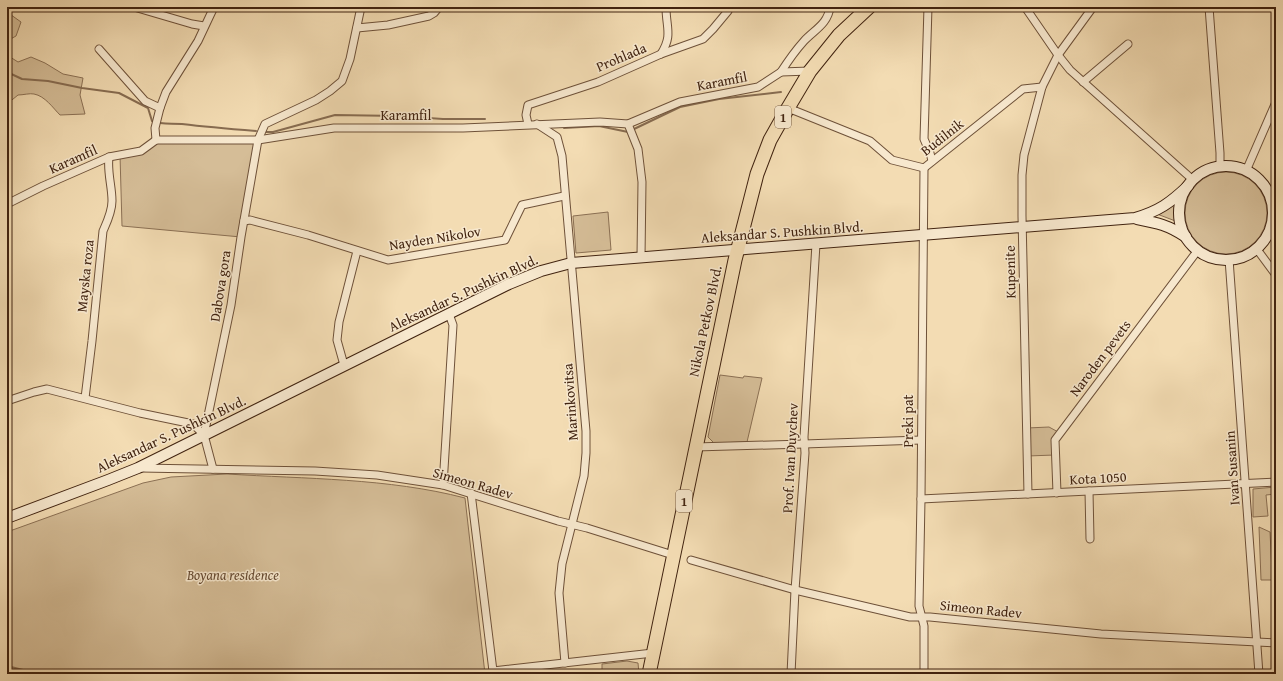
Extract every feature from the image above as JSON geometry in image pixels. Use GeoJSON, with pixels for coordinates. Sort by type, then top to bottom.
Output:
{"type":"FeatureCollection","features":[{"type":"Feature","properties":{"kind":"highway","name":"Nikola Petkov Blvd."},"geometry":{"type":"LineString","coordinates":[[649,674],[737,250],[757,174],[770,140],[810,71],[839,35],[869,7]]}},
{"type":"Feature","properties":{"kind":"main road"},"geometry":{"type":"LineString","coordinates":[[1276,192],[1261,183],[1246,171],[1233,167],[1220,166],[1205,171],[1190,183],[1181,199],[1179,212],[1180,222],[1186,237],[1198,250],[1216,258],[1229,259],[1243,256],[1256,248],[1276,221]]}},
{"type":"Feature","properties":{"kind":"main road","name":"Aleksandar S. Pushkin Blvd."},"geometry":{"type":"LineString","coordinates":[[7,518],[138,468],[509,284],[542,271],[571,263],[1135,218],[1152,213],[1165,205],[1190,183]]}},
{"type":"Feature","properties":{"kind":"main road"},"geometry":{"type":"LineString","coordinates":[[1261,183],[1268,193],[1272,205],[1272,220],[1267,233]]}},
{"type":"Feature","properties":{"kind":"main road","name":"Aleksandar S. Pushkin Blvd."},"geometry":{"type":"LineString","coordinates":[[1135,218],[1171,227],[1186,237]]}},
{"type":"Feature","properties":{"kind":"street"},"geometry":{"type":"LineString","coordinates":[[134,7],[192,24],[204,26]]}},
{"type":"Feature","properties":{"kind":"street"},"geometry":{"type":"LineString","coordinates":[[156,140],[155,128],[157,118],[166,92],[198,41],[214,7]]}},
{"type":"Feature","properties":{"kind":"street","name":"Dabova gora"},"geometry":{"type":"LineString","coordinates":[[204,435],[231,305],[258,140],[265,124],[316,100],[342,81],[350,59],[361,7]]}},
{"type":"Feature","properties":{"kind":"street"},"geometry":{"type":"LineString","coordinates":[[357,28],[388,25],[429,16],[439,7]]}},
{"type":"Feature","properties":{"kind":"street"},"geometry":{"type":"LineString","coordinates":[[661,54],[668,38],[666,7]]}},
{"type":"Feature","properties":{"kind":"street","name":"Prohlada"},"geometry":{"type":"LineString","coordinates":[[528,124],[526,115],[528,105],[598,82],[661,54],[703,39],[730,7]]}},
{"type":"Feature","properties":{"kind":"street"},"geometry":{"type":"LineString","coordinates":[[781,72],[804,40],[822,25],[829,13],[830,7]]}},
{"type":"Feature","properties":{"kind":"street"},"geometry":{"type":"LineString","coordinates":[[928,7],[924,139],[932,162]]}},
{"type":"Feature","properties":{"kind":"street"},"geometry":{"type":"LineString","coordinates":[[1025,7],[1058,56],[1070,70],[1190,183]]}},
{"type":"Feature","properties":{"kind":"street"},"geometry":{"type":"LineString","coordinates":[[1058,56],[1093,7]]}},
{"type":"Feature","properties":{"kind":"street"},"geometry":{"type":"LineString","coordinates":[[1209,7],[1220,166]]}},
{"type":"Feature","properties":{"kind":"street"},"geometry":{"type":"LineString","coordinates":[[1083,82],[1128,44]]}},
{"type":"Feature","properties":{"kind":"street"},"geometry":{"type":"LineString","coordinates":[[99,50],[145,101],[160,108]]}},
{"type":"Feature","properties":{"kind":"street","name":"Kupenite"},"geometry":{"type":"LineString","coordinates":[[1028,494],[1022,175],[1024,155],[1042,87],[1058,56]]}},
{"type":"Feature","properties":{"kind":"street"},"geometry":{"type":"LineString","coordinates":[[781,72],[810,71]]}},
{"type":"Feature","properties":{"kind":"street","name":"Karamfil"},"geometry":{"type":"LineString","coordinates":[[7,204],[43,186],[109,157],[141,151],[156,140],[258,140],[334,128],[463,128],[600,122],[628,124],[680,102],[758,87],[781,72]]}},
{"type":"Feature","properties":{"kind":"street","name":"Budilnik"},"geometry":{"type":"LineString","coordinates":[[788,108],[870,141],[892,160],[924,168],[1023,89],[1042,87]]}},
{"type":"Feature","properties":{"kind":"street"},"geometry":{"type":"LineString","coordinates":[[1246,171],[1276,102]]}},
{"type":"Feature","properties":{"kind":"street"},"geometry":{"type":"LineString","coordinates":[[536,124],[557,137]]}},
{"type":"Feature","properties":{"kind":"street","name":"Marinkovitsa"},"geometry":{"type":"LineString","coordinates":[[555,124],[562,156],[564,196],[582,386],[586,453],[584,476],[562,564],[559,593],[565,663]]}},
{"type":"Feature","properties":{"kind":"street"},"geometry":{"type":"LineString","coordinates":[[628,124],[638,149],[642,182],[641,257]]}},
{"type":"Feature","properties":{"kind":"street","name":"Mayska roza"},"geometry":{"type":"LineString","coordinates":[[85,398],[103,231],[110,216],[112,202],[108,168],[109,157]]}},
{"type":"Feature","properties":{"kind":"street","name":"Preki pat"},"geometry":{"type":"LineString","coordinates":[[924,168],[922,236],[922,499],[919,606],[924,626],[924,674]]}},
{"type":"Feature","properties":{"kind":"street","name":"Nayden Nikolov"},"geometry":{"type":"LineString","coordinates":[[244,221],[250,220],[308,235],[388,260],[505,240],[522,205],[564,196]]}},
{"type":"Feature","properties":{"kind":"street","name":"Prof. Ivan Duychev"},"geometry":{"type":"LineString","coordinates":[[791,674],[816,244]]}},
{"type":"Feature","properties":{"kind":"street"},"geometry":{"type":"LineString","coordinates":[[1256,248],[1276,275]]}},
{"type":"Feature","properties":{"kind":"street","name":"Naroden pevets"},"geometry":{"type":"LineString","coordinates":[[1057,493],[1055,440],[1198,250]]}},
{"type":"Feature","properties":{"kind":"street"},"geometry":{"type":"LineString","coordinates":[[344,365],[337,340],[338,328],[357,251]]}},
{"type":"Feature","properties":{"kind":"street","name":"Ivan Susanin"},"geometry":{"type":"LineString","coordinates":[[1229,259],[1259,674]]}},
{"type":"Feature","properties":{"kind":"street"},"geometry":{"type":"LineString","coordinates":[[443,485],[453,325],[449,314]]}},
{"type":"Feature","properties":{"kind":"street"},"geometry":{"type":"LineString","coordinates":[[7,401],[48,389],[140,413],[193,424],[204,435],[213,469]]}},
{"type":"Feature","properties":{"kind":"street"},"geometry":{"type":"LineString","coordinates":[[695,447],[921,440]]}},
{"type":"Feature","properties":{"kind":"street","name":"Simeon Radev"},"geometry":{"type":"LineString","coordinates":[[138,468],[315,471],[377,475],[443,485],[558,521],[673,554]]}},
{"type":"Feature","properties":{"kind":"street","name":"Kota 1050"},"geometry":{"type":"LineString","coordinates":[[922,499],[1276,482]]}},
{"type":"Feature","properties":{"kind":"street"},"geometry":{"type":"LineString","coordinates":[[1089,491],[1090,539]]}},
{"type":"Feature","properties":{"kind":"street"},"geometry":{"type":"LineString","coordinates":[[471,493],[493,672],[653,653]]}},
{"type":"Feature","properties":{"kind":"street","name":"Simeon Radev"},"geometry":{"type":"LineString","coordinates":[[691,560],[795,590],[910,617],[1101,634],[1276,642]]}},
{"type":"Feature","properties":{"kind":"green space"},"geometry":{"type":"Polygon","coordinates":[[[7,12],[21,22],[16,36],[7,41],[7,12]]]}},
{"type":"Feature","properties":{"kind":"green space"},"geometry":{"type":"Polygon","coordinates":[[[7,55],[18,62],[31,57],[45,63],[63,74],[83,78],[80,95],[85,114],[60,115],[42,97],[32,94],[18,95],[7,104],[7,55]]]}},
{"type":"Feature","properties":{"kind":"green space"},"geometry":{"type":"Polygon","coordinates":[[[156,140],[258,140],[241,237],[122,226],[120,155],[141,151],[156,140]]]}},
{"type":"Feature","properties":{"kind":"green space"},"geometry":{"type":"Polygon","coordinates":[[[1226,172],[1242,175],[1255,184],[1264,197],[1267,213],[1264,229],[1255,242],[1242,251],[1226,254],[1210,251],[1197,242],[1188,229],[1185,213],[1188,197],[1197,184],[1210,175],[1226,172]]]}},
{"type":"Feature","properties":{"kind":"green space"},"geometry":{"type":"Polygon","coordinates":[[[1178,199],[1175,210],[1178,222],[1157,214],[1178,199]]]}},
{"type":"Feature","properties":{"kind":"green space"},"geometry":{"type":"Polygon","coordinates":[[[608,212],[611,250],[576,253],[573,216],[608,212]]]}},
{"type":"Feature","properties":{"kind":"green space"},"geometry":{"type":"Polygon","coordinates":[[[720,375],[743,378],[744,376],[762,378],[747,442],[714,443],[708,437],[720,375]]]}},
{"type":"Feature","properties":{"kind":"green space"},"geometry":{"type":"Polygon","coordinates":[[[1049,427],[1060,433],[1055,455],[1027,456],[1027,428],[1049,427]]]}},
{"type":"Feature","properties":{"kind":"green space","name":"Boyana residence"},"geometry":{"type":"Polygon","coordinates":[[[227,474],[377,483],[436,491],[465,498],[485,674],[7,674],[7,532],[143,483],[171,477],[227,474]]]}},
{"type":"Feature","properties":{"kind":"green space"},"geometry":{"type":"Polygon","coordinates":[[[1276,487],[1276,494],[1266,495],[1268,516],[1253,517],[1253,489],[1276,487]]]}},
{"type":"Feature","properties":{"kind":"green space"},"geometry":{"type":"Polygon","coordinates":[[[1259,527],[1270,532],[1272,572],[1276,572],[1276,580],[1261,580],[1259,527]]]}},
{"type":"Feature","properties":{"kind":"green space"},"geometry":{"type":"Polygon","coordinates":[[[627,661],[638,663],[639,674],[554,674],[602,670],[602,664],[627,661]]]}},
{"type":"Feature","properties":{"kind":"waterway"},"geometry":{"type":"LineString","coordinates":[[7,72],[22,79],[48,81],[82,88],[119,93],[148,108],[152,121],[156,122],[256,131]]}},
{"type":"Feature","properties":{"kind":"waterway"},"geometry":{"type":"LineString","coordinates":[[632,130],[680,107],[719,99],[781,92]]}},
{"type":"Feature","properties":{"kind":"waterway"},"geometry":{"type":"LineString","coordinates":[[265,132],[273,132],[335,115],[485,119]]}},
{"type":"Feature","properties":{"kind":"waterway"},"geometry":{"type":"LineString","coordinates":[[564,128],[599,126],[628,132]]}},
{"type":"Feature","properties":{"kind":"waterway"},"geometry":{"type":"LineString","coordinates":[[7,666],[39,674]]}}]}
